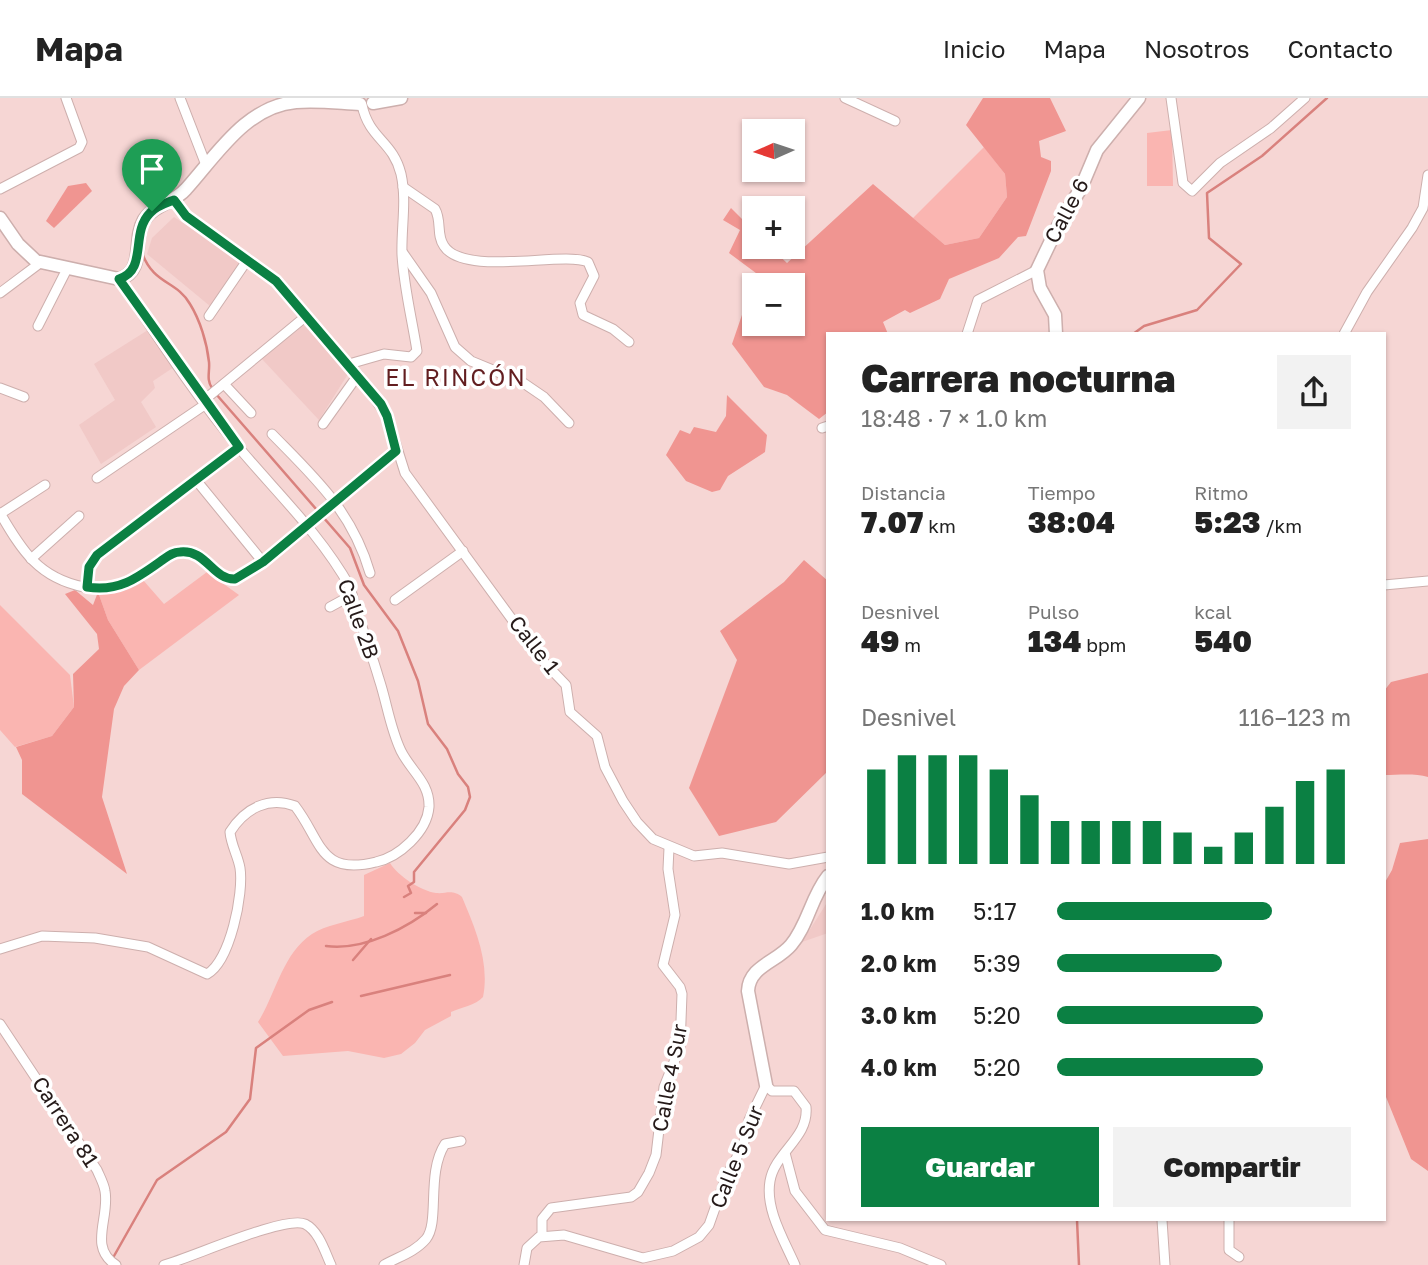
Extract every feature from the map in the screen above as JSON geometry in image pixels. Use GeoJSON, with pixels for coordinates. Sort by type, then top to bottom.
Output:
{"type":"FeatureCollection","features":[{"type":"Feature","properties":{"kind":"street"},"geometry":{"type":"LineString","coordinates":[[0,189],[79,148],[82,142],[66,98]]}},
{"type":"Feature","properties":{"kind":"street"},"geometry":{"type":"LineString","coordinates":[[180,98],[206,165]]}},
{"type":"Feature","properties":{"kind":"street"},"geometry":{"type":"LineString","coordinates":[[845,98],[895,121]]}},
{"type":"Feature","properties":{"kind":"street","name":"Calle 6"},"geometry":{"type":"LineString","coordinates":[[1055,332],[1055,315],[1041,288],[1037,270],[1101,143],[1139,98]]}},
{"type":"Feature","properties":{"kind":"street"},"geometry":{"type":"LineString","coordinates":[[1171,98],[1186,188],[1194,190],[1220,163],[1271,128],[1304,98]]}},
{"type":"Feature","properties":{"kind":"street"},"geometry":{"type":"LineString","coordinates":[[0,218],[26,254],[40,263],[119,279],[130,275],[135,268],[143,222],[152,211],[174,200],[235,133],[266,111],[296,102],[370,102],[370,129],[395,156],[403,187],[402,252],[416,348],[413,356],[384,354],[349,364]]}},
{"type":"Feature","properties":{"kind":"street"},"geometry":{"type":"LineString","coordinates":[[1345,332],[1367,292],[1425,210],[1428,175]]}},
{"type":"Feature","properties":{"kind":"street"},"geometry":{"type":"LineString","coordinates":[[403,187],[435,209],[442,242],[452,254],[509,263],[576,259],[588,262],[594,276],[580,303],[583,315],[613,329],[629,342]]}},
{"type":"Feature","properties":{"kind":"street"},"geometry":{"type":"LineString","coordinates":[[174,200],[186,216],[276,281],[304,317],[358,375],[323,424]]}},
{"type":"Feature","properties":{"kind":"street"},"geometry":{"type":"LineString","coordinates":[[402,252],[432,293],[455,347],[471,360],[522,382],[544,397],[569,423]]}},
{"type":"Feature","properties":{"kind":"street"},"geometry":{"type":"LineString","coordinates":[[209,316],[248,259]]}},
{"type":"Feature","properties":{"kind":"street"},"geometry":{"type":"LineString","coordinates":[[0,293],[40,263]]}},
{"type":"Feature","properties":{"kind":"street"},"geometry":{"type":"LineString","coordinates":[[37,326],[67,269]]}},
{"type":"Feature","properties":{"kind":"street"},"geometry":{"type":"LineString","coordinates":[[968,332],[978,300],[1037,270]]}},
{"type":"Feature","properties":{"kind":"street","name":"Calle 2B"},"geometry":{"type":"LineString","coordinates":[[0,949],[42,936],[95,938],[148,947],[201,972],[211,972],[218,963],[238,911],[240,868],[230,831],[247,814],[267,801],[275,800],[295,806],[320,850],[334,862],[352,867],[382,861],[397,852],[420,832],[429,809],[426,787],[402,752],[393,728],[343,573],[306,523],[239,447],[119,279]]}},
{"type":"Feature","properties":{"kind":"street"},"geometry":{"type":"LineString","coordinates":[[97,478],[207,400],[304,317]]}},
{"type":"Feature","properties":{"kind":"street","name":"Calle 1"},"geometry":{"type":"LineString","coordinates":[[358,375],[385,411],[405,473],[541,659],[566,685],[570,712],[599,740],[605,767],[637,822],[653,839],[669,848],[694,856],[722,853],[783,864],[826,857]]}},
{"type":"Feature","properties":{"kind":"street"},"geometry":{"type":"LineString","coordinates":[[221,386],[251,413]]}},
{"type":"Feature","properties":{"kind":"street"},"geometry":{"type":"LineString","coordinates":[[0,388],[24,397]]}},
{"type":"Feature","properties":{"kind":"street","name":"Calle 2B"},"geometry":{"type":"LineString","coordinates":[[272,433],[335,500],[356,532],[370,573]]}},
{"type":"Feature","properties":{"kind":"street"},"geometry":{"type":"LineString","coordinates":[[87,587],[89,567],[97,555],[239,447]]}},
{"type":"Feature","properties":{"kind":"street"},"geometry":{"type":"LineString","coordinates":[[45,485],[0,513],[31,559],[54,580],[111,589],[132,582],[171,554],[180,551],[200,555],[228,580],[235,579],[263,562],[306,523],[396,451]]}},
{"type":"Feature","properties":{"kind":"street"},"geometry":{"type":"LineString","coordinates":[[196,480],[263,562]]}},
{"type":"Feature","properties":{"kind":"street"},"geometry":{"type":"LineString","coordinates":[[31,559],[79,516]]}},
{"type":"Feature","properties":{"kind":"street"},"geometry":{"type":"LineString","coordinates":[[395,600],[463,551]]}},
{"type":"Feature","properties":{"kind":"street"},"geometry":{"type":"LineString","coordinates":[[1386,585],[1428,581]]}},
{"type":"Feature","properties":{"kind":"street"},"geometry":{"type":"LineString","coordinates":[[330,607],[352,595]]}},
{"type":"Feature","properties":{"kind":"street","name":"Calle 4 Sur"},"geometry":{"type":"LineString","coordinates":[[542,1236],[542,1219],[551,1208],[624,1199],[638,1192],[656,1154],[662,1097],[680,1047],[682,1015],[680,987],[663,965],[675,915],[668,869],[669,848]]}},
{"type":"Feature","properties":{"kind":"street","name":"Calle 5 Sur"},"geometry":{"type":"LineString","coordinates":[[542,1236],[564,1235],[643,1258],[684,1246],[699,1237],[709,1225],[726,1177],[743,1146],[749,1120],[766,1085],[748,991],[749,980],[792,944],[815,894],[826,879]]}},
{"type":"Feature","properties":{"kind":"street","name":"Carrera 81"},"geometry":{"type":"LineString","coordinates":[[0,1024],[97,1170],[105,1189],[101,1246],[105,1256],[116,1265]]}},
{"type":"Feature","properties":{"kind":"street"},"geometry":{"type":"LineString","coordinates":[[766,1085],[772,1091],[794,1091],[804,1103],[804,1126],[774,1168],[769,1189],[774,1215],[795,1265]]}},
{"type":"Feature","properties":{"kind":"street"},"geometry":{"type":"LineString","coordinates":[[384,1265],[418,1245],[432,1229],[433,1170],[444,1143],[461,1141]]}},
{"type":"Feature","properties":{"kind":"street"},"geometry":{"type":"LineString","coordinates":[[785,1153],[795,1191],[825,1230],[900,1248],[941,1265]]}},
{"type":"Feature","properties":{"kind":"street"},"geometry":{"type":"LineString","coordinates":[[1162,1221],[1165,1265]]}},
{"type":"Feature","properties":{"kind":"street"},"geometry":{"type":"LineString","coordinates":[[1229,1221],[1229,1250],[1239,1256]]}},
{"type":"Feature","properties":{"kind":"street"},"geometry":{"type":"LineString","coordinates":[[164,1265],[203,1254],[276,1225],[298,1223],[313,1231],[331,1265]]}},
{"type":"Feature","properties":{"kind":"street"},"geometry":{"type":"LineString","coordinates":[[524,1265],[527,1248],[542,1236]]}},
{"type":"Feature","properties":{"kind":"shaded area"},"geometry":{"type":"Polygon","coordinates":[[[983,98],[1050,98],[1066,131],[1039,141],[1041,157],[1051,161],[1051,171],[1026,236],[1018,237],[999,258],[949,279],[940,299],[910,313],[905,310],[883,322],[887,332],[826,332],[826,414],[819,419],[787,395],[764,387],[732,344],[742,315],[742,336],[805,336],[805,273],[756,273],[729,253],[740,230],[723,220],[731,208],[742,219],[742,259],[783,259],[787,263],[791,259],[805,259],[805,246],[873,184],[945,245],[979,238],[1007,197],[1005,174],[966,125],[983,98]]]}},
{"type":"Feature","properties":{"kind":"shaded area"},"geometry":{"type":"Polygon","coordinates":[[[1172,130],[1173,186],[1147,186],[1147,133],[1172,130]]]}},
{"type":"Feature","properties":{"kind":"shaded area"},"geometry":{"type":"Polygon","coordinates":[[[984,147],[1005,174],[1007,197],[979,238],[945,245],[913,218],[984,147]]]}},
{"type":"Feature","properties":{"kind":"shaded area"},"geometry":{"type":"Polygon","coordinates":[[[86,183],[92,191],[54,228],[46,221],[68,186],[86,183]]]}},
{"type":"Feature","properties":{"kind":"shaded area"},"geometry":{"type":"Polygon","coordinates":[[[174,217],[242,261],[210,306],[147,254],[152,238],[174,217]]]}},
{"type":"Feature","properties":{"kind":"shaded area"},"geometry":{"type":"Polygon","coordinates":[[[304,325],[348,374],[319,420],[262,359],[304,325]]]}},
{"type":"Feature","properties":{"kind":"shaded area"},"geometry":{"type":"Polygon","coordinates":[[[148,330],[174,367],[153,381],[155,388],[141,402],[156,427],[101,464],[79,425],[115,400],[94,364],[148,330]]]}},
{"type":"Feature","properties":{"kind":"shaded area"},"geometry":{"type":"Polygon","coordinates":[[[727,395],[767,435],[765,452],[728,476],[720,490],[712,492],[686,481],[666,455],[680,430],[690,434],[694,427],[716,432],[726,416],[727,395]]]}},
{"type":"Feature","properties":{"kind":"shaded area"},"geometry":{"type":"Polygon","coordinates":[[[804,560],[826,579],[826,773],[776,822],[719,836],[689,788],[737,660],[720,631],[784,582],[804,560]]]}},
{"type":"Feature","properties":{"kind":"shaded area"},"geometry":{"type":"Polygon","coordinates":[[[207,572],[239,595],[139,670],[108,620],[98,592],[143,580],[164,604],[207,572]]]}},
{"type":"Feature","properties":{"kind":"shaded area"},"geometry":{"type":"Polygon","coordinates":[[[75,590],[93,605],[98,592],[108,620],[139,670],[124,686],[114,709],[102,797],[127,874],[22,794],[22,760],[16,747],[52,736],[74,707],[73,674],[99,649],[97,634],[65,594],[75,590]]]}},
{"type":"Feature","properties":{"kind":"shaded area"},"geometry":{"type":"Polygon","coordinates":[[[0,605],[70,675],[74,707],[52,736],[15,747],[0,730],[0,605]]]}},
{"type":"Feature","properties":{"kind":"shaded area"},"geometry":{"type":"Polygon","coordinates":[[[1428,673],[1428,777],[1386,775],[1386,688],[1391,682],[1428,673]]]}},
{"type":"Feature","properties":{"kind":"shaded area"},"geometry":{"type":"Polygon","coordinates":[[[1428,839],[1428,1171],[1411,1159],[1386,1097],[1386,880],[1400,843],[1428,839]]]}},
{"type":"Feature","properties":{"kind":"shaded area"},"geometry":{"type":"Polygon","coordinates":[[[390,863],[404,878],[417,886],[436,893],[452,892],[462,897],[483,958],[483,997],[451,1012],[451,1016],[425,1030],[415,1043],[401,1054],[384,1058],[348,1051],[283,1056],[258,1022],[286,963],[293,952],[312,934],[364,916],[364,875],[390,863]]]}},
{"type":"Feature","properties":{"kind":"shaded area"},"geometry":{"type":"Polygon","coordinates":[[[826,904],[826,934],[802,942],[826,904]]]}},
{"type":"Feature","properties":{"kind":"waterway"},"geometry":{"type":"LineString","coordinates":[[1136,332],[1144,326],[1197,310],[1241,264],[1209,238],[1207,193],[1262,156],[1327,98]]}},
{"type":"Feature","properties":{"kind":"waterway"},"geometry":{"type":"LineString","coordinates":[[142,253],[153,271],[178,290],[194,310],[207,347],[212,388]]}},
{"type":"Feature","properties":{"kind":"waterway"},"geometry":{"type":"LineString","coordinates":[[216,394],[350,548],[364,585],[398,631],[418,681],[428,724],[447,749],[458,774],[468,787],[470,797],[465,810],[414,872],[414,882],[408,886],[411,893],[404,897]]}},
{"type":"Feature","properties":{"kind":"waterway"},"geometry":{"type":"LineString","coordinates":[[326,946],[355,945],[385,936],[437,904]]}},
{"type":"Feature","properties":{"kind":"waterway"},"geometry":{"type":"LineString","coordinates":[[415,913],[426,913]]}},
{"type":"Feature","properties":{"kind":"waterway"},"geometry":{"type":"LineString","coordinates":[[353,960],[371,939]]}},
{"type":"Feature","properties":{"kind":"waterway"},"geometry":{"type":"LineString","coordinates":[[361,996],[450,975]]}},
{"type":"Feature","properties":{"kind":"waterway"},"geometry":{"type":"LineString","coordinates":[[114,1256],[157,1180],[226,1132],[250,1099],[256,1048],[309,1010],[332,1002]]}},
{"type":"Feature","properties":{"kind":"waterway"},"geometry":{"type":"LineString","coordinates":[[1077,1221],[1079,1265]]}},
{"type":"Feature","properties":{"kind":"district","name":"EL RINCÓN"},"geometry":{"type":"Point","coordinates":[456,378]}},
{"type":"Feature","properties":{"kind":"route"},"geometry":{"type":"LineString","coordinates":[[174,200],[186,216],[225,241],[276,281],[381,404],[396,451],[306,523],[263,562],[235,579],[221,577],[200,555],[180,551],[171,554],[132,582],[111,589],[87,587],[89,567],[97,555],[239,447],[119,279],[130,275],[135,268],[139,231],[152,211],[174,200]]}}]}
